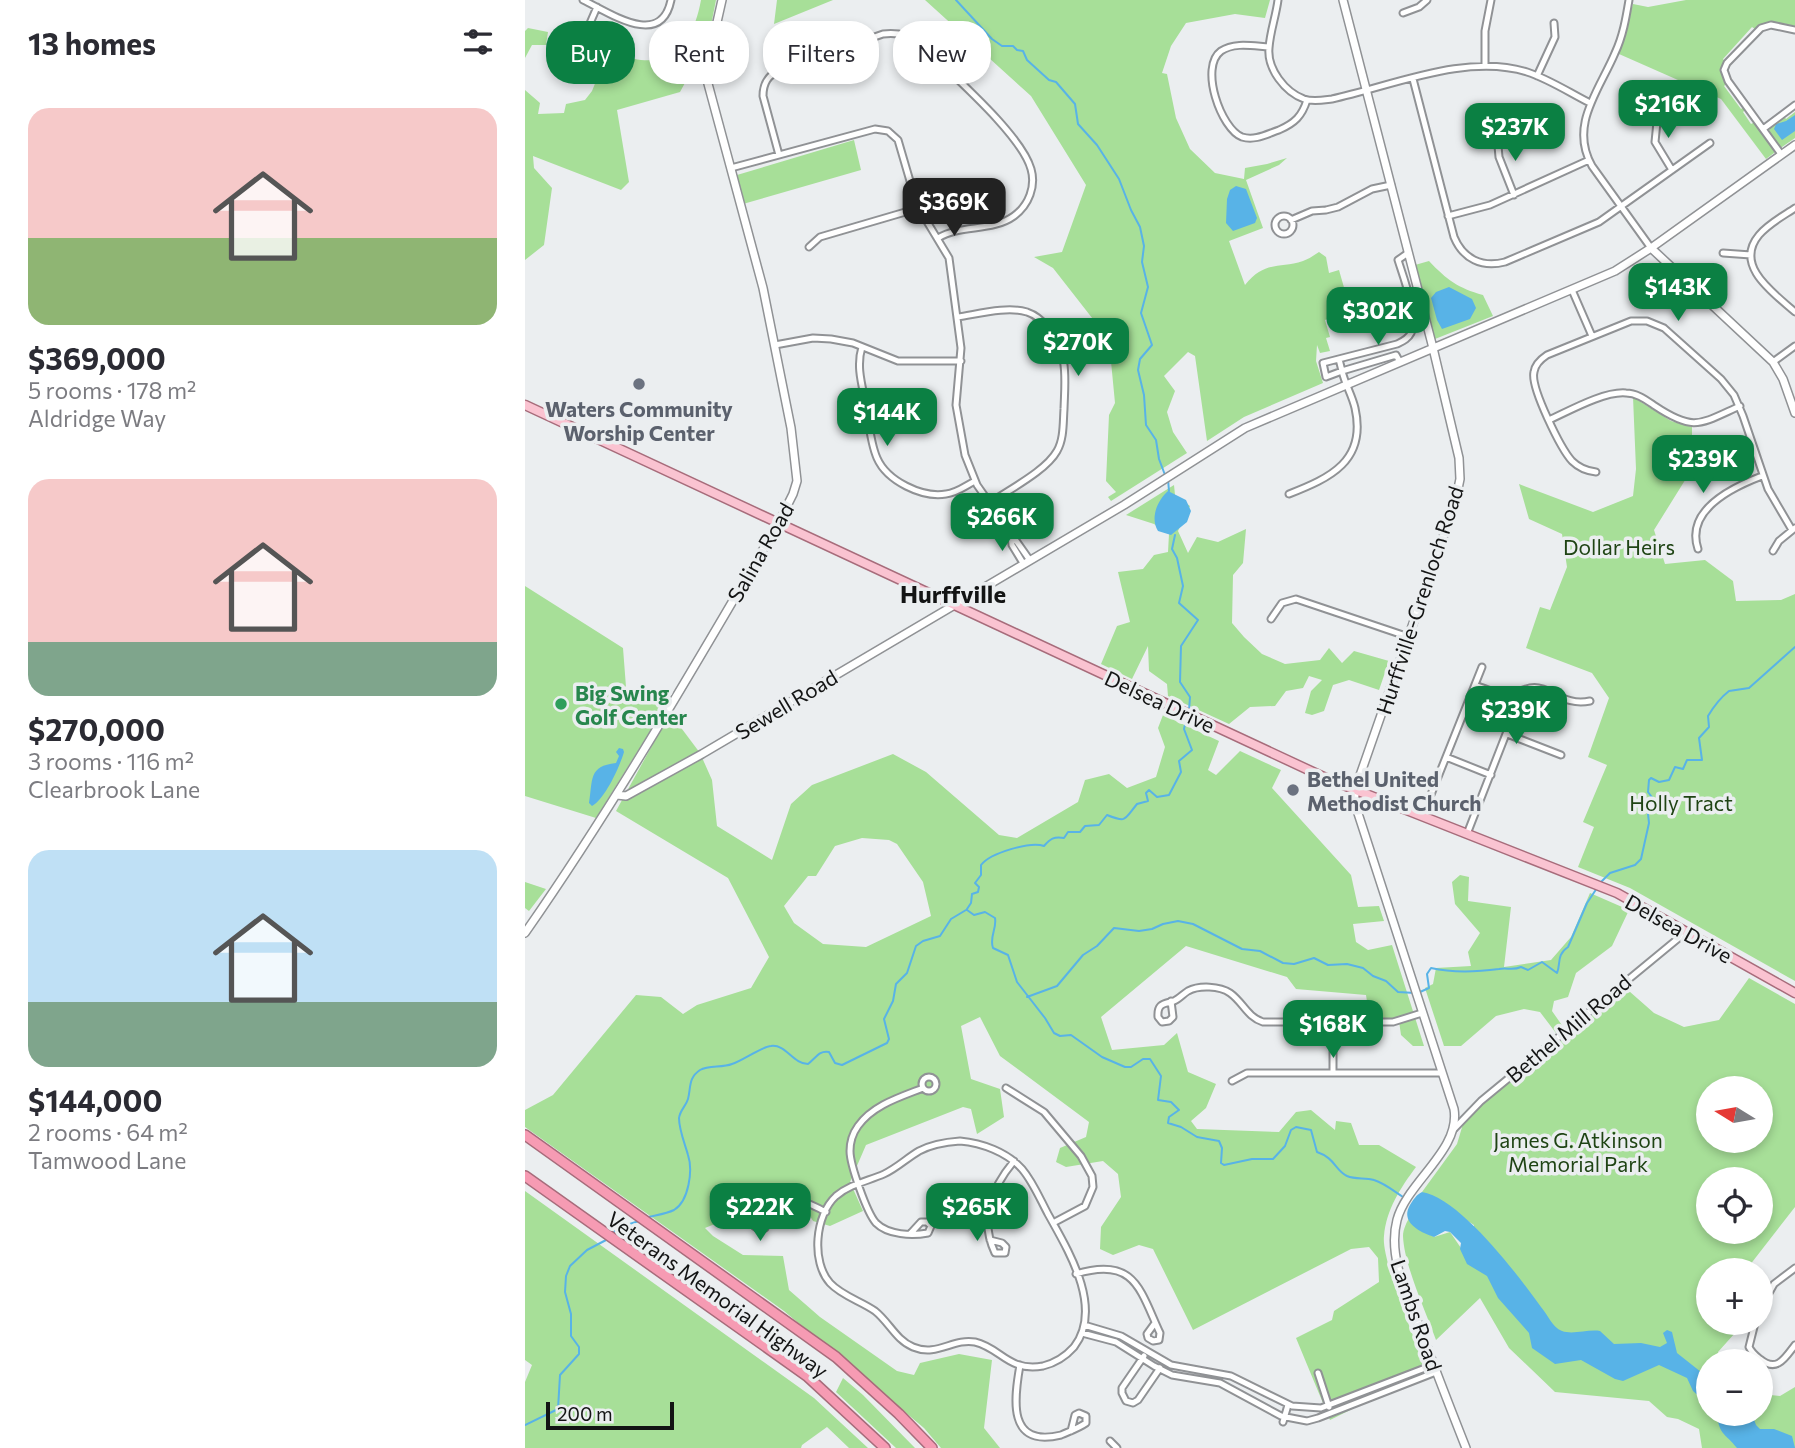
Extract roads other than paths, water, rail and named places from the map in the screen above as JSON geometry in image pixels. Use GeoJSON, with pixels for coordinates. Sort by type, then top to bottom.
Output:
{"type":"FeatureCollection","features":[{"type":"Feature","properties":{"kind":"highway","name":"Veterans Memorial Highway"},"geometry":{"type":"LineString","coordinates":[[525,1135],[836,1357],[932,1448]]}},
{"type":"Feature","properties":{"kind":"highway","name":"Veterans Memorial Highway"},"geometry":{"type":"LineString","coordinates":[[525,1176],[807,1376],[885,1448]]}},
{"type":"Feature","properties":{"kind":"main road","name":"Salina Road"},"geometry":{"type":"LineString","coordinates":[[525,933],[617,795],[778,524],[793,494],[798,474],[763,288],[707,74],[722,0]]}},
{"type":"Feature","properties":{"kind":"main road","name":"Hurffville-Grenloch Road"},"geometry":{"type":"LineString","coordinates":[[1343,0],[1433,348],[1459,458],[1460,479],[1455,503],[1355,790]]}},
{"type":"Feature","properties":{"kind":"main road","name":"Sewell Road"},"geometry":{"type":"LineString","coordinates":[[617,795],[626,796],[702,754],[1124,505],[1245,428],[1398,358],[1433,348],[1615,271],[1795,145]]}},
{"type":"Feature","properties":{"kind":"main road"},"geometry":{"type":"LineString","coordinates":[[1651,248],[1773,362],[1783,379],[1795,413]]}},
{"type":"Feature","properties":{"kind":"main road","name":"Delsea Drive"},"geometry":{"type":"LineString","coordinates":[[525,405],[953,606],[1355,790],[1617,894],[1795,993]]}},
{"type":"Feature","properties":{"kind":"main road"},"geometry":{"type":"LineString","coordinates":[[1355,790],[1354,801],[1454,1109],[1454,1129]]}},
{"type":"Feature","properties":{"kind":"main road","name":"Lambs Road"},"geometry":{"type":"LineString","coordinates":[[1454,1129],[1440,1153],[1407,1196],[1396,1222],[1395,1233],[1402,1282],[1467,1448]]}},
{"type":"Feature","properties":{"kind":"street"},"geometry":{"type":"LineString","coordinates":[[583,0],[635,24],[648,26],[656,24],[666,16],[671,0]]}},
{"type":"Feature","properties":{"kind":"street"},"geometry":{"type":"LineString","coordinates":[[1278,0],[1269,56],[1279,79],[1295,94],[1307,100],[1325,100],[1460,68],[1485,65],[1537,76],[1590,103]]}},
{"type":"Feature","properties":{"kind":"street"},"geometry":{"type":"LineString","coordinates":[[1403,13],[1419,7],[1427,0]]}},
{"type":"Feature","properties":{"kind":"street"},"geometry":{"type":"LineString","coordinates":[[1485,65],[1485,32],[1491,0]]}},
{"type":"Feature","properties":{"kind":"street"},"geometry":{"type":"LineString","coordinates":[[1629,0],[1617,50],[1590,103],[1583,130],[1584,145],[1589,160],[1651,248]]}},
{"type":"Feature","properties":{"kind":"street"},"geometry":{"type":"LineString","coordinates":[[591,21],[597,7]]}},
{"type":"Feature","properties":{"kind":"street"},"geometry":{"type":"LineString","coordinates":[[1537,76],[1555,37],[1554,23]]}},
{"type":"Feature","properties":{"kind":"street"},"geometry":{"type":"LineString","coordinates":[[1781,155],[1728,81],[1724,70],[1727,63],[1761,28],[1771,25],[1795,30]]}},
{"type":"Feature","properties":{"kind":"street"},"geometry":{"type":"LineString","coordinates":[[779,156],[764,99],[764,86],[770,76],[780,70],[883,34],[912,38],[1002,124],[1025,156],[1033,174],[1030,197],[1016,215],[1000,223],[956,229],[938,238]]}},
{"type":"Feature","properties":{"kind":"street"},"geometry":{"type":"LineString","coordinates":[[1269,47],[1229,47],[1216,55],[1213,61],[1210,74],[1212,84],[1231,130],[1238,135],[1254,138],[1276,131],[1299,119],[1307,100]]}},
{"type":"Feature","properties":{"kind":"street"},"geometry":{"type":"LineString","coordinates":[[1413,79],[1454,237],[1461,251],[1472,260],[1491,265],[1591,227],[1710,143]]}},
{"type":"Feature","properties":{"kind":"street"},"geometry":{"type":"LineString","coordinates":[[1763,129],[1795,105]]}},
{"type":"Feature","properties":{"kind":"street"},"geometry":{"type":"LineString","coordinates":[[1658,112],[1656,146],[1672,170]]}},
{"type":"Feature","properties":{"kind":"street"},"geometry":{"type":"LineString","coordinates":[[731,168],[875,129],[885,130],[894,136],[899,143],[919,208],[950,262],[961,361],[956,405],[965,455],[975,481],[1011,536],[1018,540],[1026,561]]}},
{"type":"Feature","properties":{"kind":"street"},"geometry":{"type":"LineString","coordinates":[[1497,135],[1499,157],[1514,195]]}},
{"type":"Feature","properties":{"kind":"street"},"geometry":{"type":"LineString","coordinates":[[1448,216],[1485,207],[1589,160]]}},
{"type":"Feature","properties":{"kind":"street"},"geometry":{"type":"LineString","coordinates":[[1291,220],[1312,211],[1326,211],[1338,207],[1372,189],[1391,185]]}},
{"type":"Feature","properties":{"kind":"street"},"geometry":{"type":"LineString","coordinates":[[809,247],[820,237],[919,208]]}},
{"type":"Feature","properties":{"kind":"street"},"geometry":{"type":"LineString","coordinates":[[1795,208],[1759,234],[1751,255],[1757,277],[1795,312]]}},
{"type":"Feature","properties":{"kind":"street"},"geometry":{"type":"LineString","coordinates":[[1397,344],[1398,358],[1326,377],[1323,363],[1397,344],[1409,337],[1413,325],[1398,260],[1409,253]]}},
{"type":"Feature","properties":{"kind":"street"},"geometry":{"type":"LineString","coordinates":[[1723,253],[1751,255]]}},
{"type":"Feature","properties":{"kind":"street"},"geometry":{"type":"LineString","coordinates":[[1572,290],[1592,336]]}},
{"type":"Feature","properties":{"kind":"street"},"geometry":{"type":"LineString","coordinates":[[958,317],[1011,310],[1030,313],[1040,319],[1052,333],[1065,363],[1059,449],[1047,463],[990,503]]}},
{"type":"Feature","properties":{"kind":"street"},"geometry":{"type":"LineString","coordinates":[[1597,472],[1581,468],[1571,460],[1559,443],[1534,383],[1535,368],[1547,355],[1632,321],[1656,324],[1721,379],[1740,406],[1762,476],[1775,502],[1794,529],[1779,541],[1773,551]]}},
{"type":"Feature","properties":{"kind":"street"},"geometry":{"type":"LineString","coordinates":[[775,345],[821,338],[841,340],[905,362],[961,361]]}},
{"type":"Feature","properties":{"kind":"street"},"geometry":{"type":"LineString","coordinates":[[862,346],[859,369],[874,449],[883,468],[915,490],[933,495],[956,492],[975,481]]}},
{"type":"Feature","properties":{"kind":"street"},"geometry":{"type":"LineString","coordinates":[[1773,362],[1795,346]]}},
{"type":"Feature","properties":{"kind":"street"},"geometry":{"type":"LineString","coordinates":[[1289,494],[1331,476],[1349,457],[1357,419],[1339,359]]}},
{"type":"Feature","properties":{"kind":"street"},"geometry":{"type":"LineString","coordinates":[[1549,420],[1604,397],[1622,393],[1638,395],[1675,419],[1689,423],[1707,421],[1740,406]]}},
{"type":"Feature","properties":{"kind":"street"},"geometry":{"type":"LineString","coordinates":[[1698,550],[1695,536],[1697,527],[1711,505],[1734,487],[1762,476]]}},
{"type":"Feature","properties":{"kind":"street"},"geometry":{"type":"LineString","coordinates":[[1271,619],[1282,603],[1296,600],[1409,637]]}},
{"type":"Feature","properties":{"kind":"street"},"geometry":{"type":"LineString","coordinates":[[1430,797],[1482,667]]}},
{"type":"Feature","properties":{"kind":"street"},"geometry":{"type":"LineString","coordinates":[[1467,834],[1513,716],[1508,700],[1475,685]]}},
{"type":"Feature","properties":{"kind":"street"},"geometry":{"type":"LineString","coordinates":[[1508,700],[1523,688],[1533,686],[1577,702],[1590,701]]}},
{"type":"Feature","properties":{"kind":"street"},"geometry":{"type":"LineString","coordinates":[[1507,734],[1561,755]]}},
{"type":"Feature","properties":{"kind":"street"},"geometry":{"type":"LineString","coordinates":[[1447,757],[1491,775]]}},
{"type":"Feature","properties":{"kind":"street","name":"Bethel Mill Road"},"geometry":{"type":"LineString","coordinates":[[1454,1129],[1481,1101],[1687,931]]}},
{"type":"Feature","properties":{"kind":"street"},"geometry":{"type":"LineString","coordinates":[[1171,1001],[1195,988],[1217,988],[1231,993],[1249,1015],[1258,1020],[1393,1022],[1422,1013]]}},
{"type":"Feature","properties":{"kind":"street"},"geometry":{"type":"LineString","coordinates":[[1333,1023],[1333,1073]]}},
{"type":"Feature","properties":{"kind":"street"},"geometry":{"type":"LineString","coordinates":[[1232,1081],[1247,1073],[1442,1073]]}},
{"type":"Feature","properties":{"kind":"street"},"geometry":{"type":"LineString","coordinates":[[910,1234],[891,1231],[876,1223],[871,1216],[851,1156],[852,1142],[857,1126],[875,1110],[923,1087]]}},
{"type":"Feature","properties":{"kind":"street"},"geometry":{"type":"LineString","coordinates":[[1006,1088],[1044,1112],[1081,1156],[1092,1176],[1093,1187],[1085,1206],[1053,1223]]}},
{"type":"Feature","properties":{"kind":"street"},"geometry":{"type":"LineString","coordinates":[[960,1141],[984,1146],[1013,1161],[1032,1185],[1053,1223],[1085,1301],[1084,1325],[1071,1350],[1056,1361],[1036,1367],[1013,1364],[976,1342],[963,1342],[938,1350],[925,1350],[903,1342],[881,1316],[840,1292],[826,1279],[818,1261],[817,1251],[826,1212],[835,1197],[846,1188],[859,1183],[886,1173],[929,1147],[949,1142],[960,1141]]}},
{"type":"Feature","properties":{"kind":"street"},"geometry":{"type":"LineString","coordinates":[[990,1240],[987,1215],[992,1193],[1013,1161]]}},
{"type":"Feature","properties":{"kind":"street"},"geometry":{"type":"LineString","coordinates":[[761,1210],[772,1197],[781,1194],[826,1212]]}},
{"type":"Feature","properties":{"kind":"street"},"geometry":{"type":"LineString","coordinates":[[1076,1274],[1106,1268],[1128,1275],[1143,1294],[1154,1323]]}},
{"type":"Feature","properties":{"kind":"street"},"geometry":{"type":"LineString","coordinates":[[1773,1285],[1795,1268]]}},
{"type":"Feature","properties":{"kind":"street"},"geometry":{"type":"LineString","coordinates":[[1084,1325],[1114,1332],[1164,1362],[1235,1378],[1288,1405],[1314,1409],[1435,1368]]}},
{"type":"Feature","properties":{"kind":"street"},"geometry":{"type":"LineString","coordinates":[[1082,1332],[1116,1342],[1159,1369],[1172,1374],[1220,1383],[1283,1420],[1307,1421],[1331,1413],[1435,1368]]}},
{"type":"Feature","properties":{"kind":"street"},"geometry":{"type":"LineString","coordinates":[[1752,1335],[1749,1347],[1767,1364],[1773,1366],[1779,1364],[1795,1345]]}},
{"type":"Feature","properties":{"kind":"street"},"geometry":{"type":"LineString","coordinates":[[1147,1352],[1122,1388],[1126,1401],[1133,1403],[1138,1400],[1164,1362]]}},
{"type":"Feature","properties":{"kind":"street"},"geometry":{"type":"LineString","coordinates":[[1020,1365],[1015,1397],[1020,1428],[1029,1437],[1041,1441],[1071,1431]]}},
{"type":"Feature","properties":{"kind":"street"},"geometry":{"type":"LineString","coordinates":[[1190,1377],[1191,1370]]}},
{"type":"Feature","properties":{"kind":"street"},"geometry":{"type":"LineString","coordinates":[[1203,1380],[1205,1372]]}},
{"type":"Feature","properties":{"kind":"street"},"geometry":{"type":"LineString","coordinates":[[1318,1373],[1331,1413]]}},
{"type":"Feature","properties":{"kind":"street"},"geometry":{"type":"LineString","coordinates":[[1283,1420],[1288,1405]]}},
{"type":"Feature","properties":{"kind":"street"},"geometry":{"type":"LineString","coordinates":[[1110,1441],[1117,1448]]}},
{"type":"Feature","properties":{"kind":"water"},"geometry":{"type":"Polygon","coordinates":[[[1795,115],[1795,131],[1782,140],[1774,129],[1776,124],[1795,115]]]}},
{"type":"Feature","properties":{"kind":"water"},"geometry":{"type":"Polygon","coordinates":[[[1236,186],[1246,189],[1257,218],[1255,223],[1233,231],[1226,223],[1227,199],[1230,190],[1236,186]]]}},
{"type":"Feature","properties":{"kind":"water"},"geometry":{"type":"Polygon","coordinates":[[[1449,287],[1472,299],[1476,308],[1470,319],[1442,329],[1431,298],[1436,292],[1449,287]]]}},
{"type":"Feature","properties":{"kind":"water"},"geometry":{"type":"Polygon","coordinates":[[[1168,491],[1186,500],[1191,511],[1187,522],[1171,535],[1158,531],[1155,521],[1158,505],[1168,491]]]}},
{"type":"Feature","properties":{"kind":"water"},"geometry":{"type":"Polygon","coordinates":[[[619,748],[624,752],[616,773],[602,797],[592,806],[589,803],[593,776],[601,767],[616,763],[619,756],[616,752],[619,748]]]}},
{"type":"Feature","properties":{"kind":"water"},"geometry":{"type":"Polygon","coordinates":[[[1422,1192],[1437,1197],[1470,1223],[1503,1258],[1553,1324],[1562,1331],[1600,1331],[1614,1344],[1641,1343],[1660,1347],[1667,1343],[1663,1333],[1667,1330],[1672,1332],[1677,1353],[1696,1368],[1696,1394],[1687,1378],[1659,1365],[1623,1381],[1581,1360],[1555,1364],[1532,1348],[1529,1333],[1498,1298],[1487,1276],[1467,1264],[1460,1249],[1461,1243],[1450,1232],[1445,1231],[1434,1237],[1417,1229],[1409,1221],[1408,1211],[1422,1192]]]}},
{"type":"Feature","properties":{"kind":"water"},"geometry":{"type":"Polygon","coordinates":[[[1720,1426],[1774,1429],[1792,1436],[1795,1448],[1737,1448],[1720,1426]]]}},
{"type":"Feature","properties":{"kind":"waterway"},"geometry":{"type":"LineString","coordinates":[[956,0],[992,39],[1002,46],[1013,46],[1023,51],[1027,60],[1049,80],[1056,82],[1075,104],[1078,124],[1097,145],[1119,179],[1140,227],[1144,246],[1142,262],[1148,287],[1141,313],[1152,345],[1140,359],[1138,370],[1144,395],[1146,425],[1156,440],[1165,475]]}},
{"type":"Feature","properties":{"kind":"waterway"},"geometry":{"type":"LineString","coordinates":[[1168,479],[1169,491]]}},
{"type":"Feature","properties":{"kind":"waterway"},"geometry":{"type":"LineString","coordinates":[[1175,535],[1172,549],[1177,558],[1183,586],[1179,603],[1198,620],[1181,646],[1180,682],[1190,697],[1189,711]]}},
{"type":"Feature","properties":{"kind":"waterway"},"geometry":{"type":"LineString","coordinates":[[1600,883],[1610,873],[1635,865],[1641,859],[1649,823],[1648,814],[1654,800],[1648,792],[1649,780],[1669,780],[1675,767],[1683,769],[1687,760],[1702,760],[1699,738],[1709,727],[1708,716],[1717,702],[1729,691],[1749,688],[1795,647]]}},
{"type":"Feature","properties":{"kind":"waterway"},"geometry":{"type":"LineString","coordinates":[[967,909],[972,894],[978,892],[979,887],[975,883],[981,875],[981,865],[993,856],[1030,845],[1044,846],[1057,837],[1064,838],[1068,832],[1080,832],[1085,826],[1099,825],[1107,815],[1125,819],[1137,804],[1148,801],[1146,793],[1149,790],[1157,797],[1169,795],[1181,772],[1179,761],[1192,750],[1184,729],[1187,716]]}},
{"type":"Feature","properties":{"kind":"waterway"},"geometry":{"type":"LineString","coordinates":[[1420,992],[1429,988],[1427,974],[1431,968],[1465,972],[1521,967],[1528,970],[1542,962],[1557,973],[1562,953],[1568,947],[1587,903],[1597,888]]}},
{"type":"Feature","properties":{"kind":"waterway"},"geometry":{"type":"LineString","coordinates":[[648,1217],[674,1210],[686,1193],[690,1177],[689,1161],[679,1118],[696,1073],[704,1068],[732,1064],[771,1046],[781,1048],[798,1061],[808,1064],[820,1053],[829,1052],[835,1063],[842,1065],[887,1043],[889,1039],[884,1019],[893,1001],[896,984],[907,973],[916,946],[940,936],[951,919],[966,910]]}},
{"type":"Feature","properties":{"kind":"waterway"},"geometry":{"type":"LineString","coordinates":[[967,910],[974,915],[985,912],[995,918],[993,948],[1008,955],[1017,982],[1054,1033],[1060,1036],[1071,1035],[1102,1057],[1125,1067],[1131,1067],[1143,1059],[1150,1059],[1161,1076],[1158,1100],[1171,1102],[1179,1110],[1169,1117],[1168,1123],[1197,1137],[1219,1141],[1222,1148],[1221,1163],[1224,1165],[1252,1159],[1273,1159],[1285,1146],[1291,1130],[1296,1127],[1311,1130],[1317,1152],[1328,1157],[1343,1173],[1350,1177],[1378,1181],[1403,1197]]}},
{"type":"Feature","properties":{"kind":"waterway"},"geometry":{"type":"LineString","coordinates":[[1027,997],[1057,986],[1083,955],[1097,946],[1114,928],[1139,931],[1178,921],[1193,924],[1242,949],[1260,951],[1283,963],[1294,964],[1314,958],[1328,965],[1347,964],[1363,968],[1386,981],[1398,992],[1415,993]]}},
{"type":"Feature","properties":{"kind":"waterway"},"geometry":{"type":"LineString","coordinates":[[612,1235],[617,1228],[639,1221]]}},
{"type":"Feature","properties":{"kind":"waterway"},"geometry":{"type":"LineString","coordinates":[[525,1425],[558,1409],[560,1375],[579,1354],[579,1347],[571,1336],[571,1314],[565,1292],[570,1266],[587,1250],[608,1239]]}},
{"type":"Feature","properties":{"kind":"place","name":"Waters Community Worship Center"},"geometry":{"type":"Point","coordinates":[639,384]}},
{"type":"Feature","properties":{"kind":"place","name":"Big Swing Golf Center"},"geometry":{"type":"Point","coordinates":[561,704]}},
{"type":"Feature","properties":{"kind":"place","name":"Bethel United Methodist Church"},"geometry":{"type":"Point","coordinates":[1293,790]}},
{"type":"Feature","properties":{"kind":"district","name":"Hurffville"},"geometry":{"type":"Point","coordinates":[953,593]}},
{"type":"Feature","properties":{"kind":"park label","name":"Dollar Heirs"},"geometry":{"type":"Point","coordinates":[1619,546]}},
{"type":"Feature","properties":{"kind":"park label","name":"Holly Tract"},"geometry":{"type":"Point","coordinates":[1681,802]}},
{"type":"Feature","properties":{"kind":"park label","name":"James G. Atkinson Memorial Park"},"geometry":{"type":"Point","coordinates":[1578,1151]}}]}
